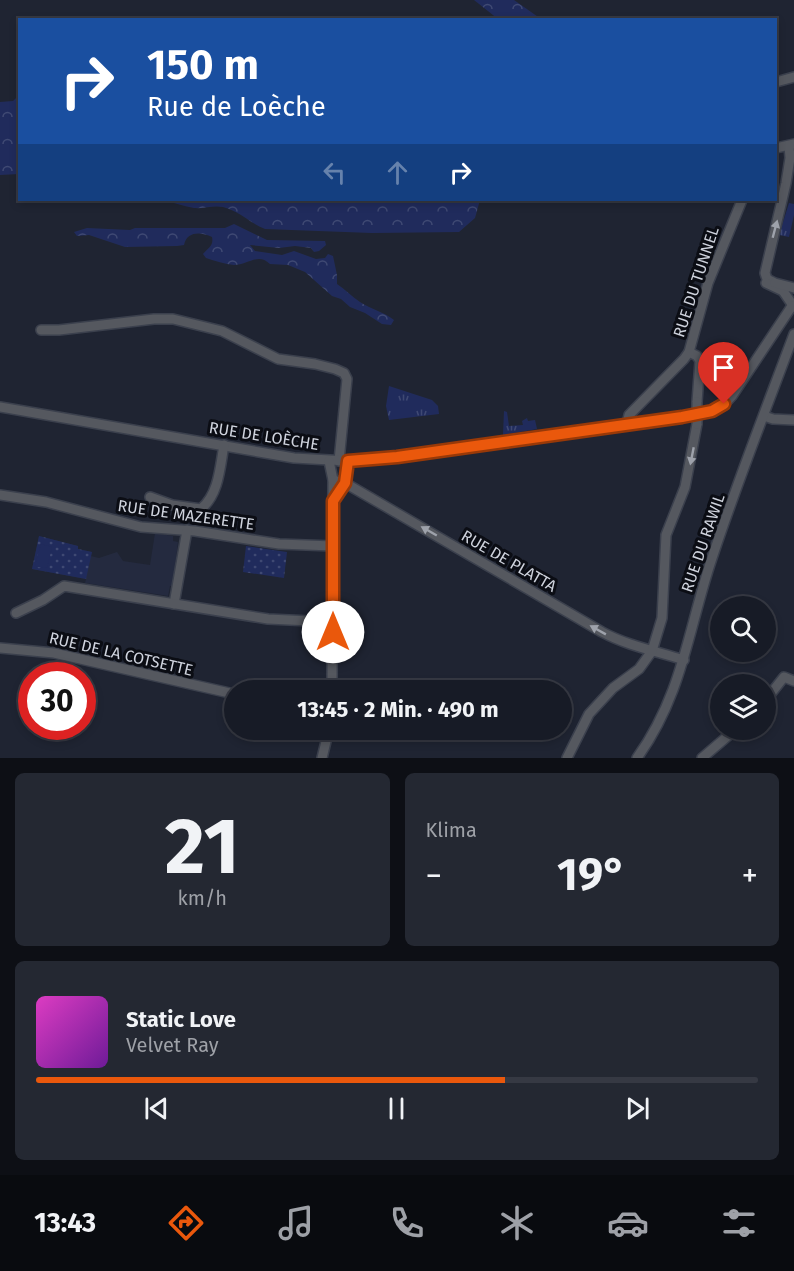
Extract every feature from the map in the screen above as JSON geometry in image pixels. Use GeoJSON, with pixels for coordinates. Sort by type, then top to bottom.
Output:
{"type":"FeatureCollection","features":[{"type":"Feature","properties":{"kind":"street"},"geometry":{"type":"LineString","coordinates":[[777,82],[794,77]]}},
{"type":"Feature","properties":{"kind":"street"},"geometry":{"type":"LineString","coordinates":[[791,145],[780,214],[775,224],[765,273],[767,279],[794,288]]}},
{"type":"Feature","properties":{"kind":"street","name":"RUE DU TUNNEL"},"geometry":{"type":"LineString","coordinates":[[627,424],[629,415],[684,359],[693,354],[713,269],[742,201]]}},
{"type":"Feature","properties":{"kind":"street"},"geometry":{"type":"LineString","coordinates":[[773,282],[764,282],[779,288],[792,304]]}},
{"type":"Feature","properties":{"kind":"street","name":"RUE DE LOÈCHE"},"geometry":{"type":"LineString","coordinates":[[0,407],[294,458],[338,461],[397,457],[703,414],[724,404],[732,396],[792,304],[790,294],[794,288]]}},
{"type":"Feature","properties":{"kind":"street"},"geometry":{"type":"LineString","coordinates":[[41,330],[173,319],[230,334],[260,352],[278,359],[315,364],[341,371],[347,379],[338,461],[333,472],[332,680]]}},
{"type":"Feature","properties":{"kind":"street","name":"RUE DU RAWIL"},"geometry":{"type":"LineString","coordinates":[[638,758],[668,706],[684,660],[712,558],[794,334]]}},
{"type":"Feature","properties":{"kind":"street"},"geometry":{"type":"LineString","coordinates":[[567,758],[589,714],[613,687],[639,669],[652,651],[662,618],[666,535],[685,487],[697,424],[700,361],[693,354]]}},
{"type":"Feature","properties":{"kind":"street"},"geometry":{"type":"LineString","coordinates":[[764,416],[794,420]]}},
{"type":"Feature","properties":{"kind":"street"},"geometry":{"type":"LineString","coordinates":[[150,496],[172,505],[201,509],[206,505],[216,486],[224,445]]}},
{"type":"Feature","properties":{"kind":"street"},"geometry":{"type":"LineString","coordinates":[[333,501],[345,483],[338,461]]}},
{"type":"Feature","properties":{"kind":"street","name":"RUE DE PLATTA"},"geometry":{"type":"LineString","coordinates":[[333,480],[345,483],[395,511],[620,642],[684,660]]}},
{"type":"Feature","properties":{"kind":"street","name":"RUE DE MAZERETTE"},"geometry":{"type":"LineString","coordinates":[[0,495],[46,502],[137,526],[186,530],[279,544],[333,546]]}},
{"type":"Feature","properties":{"kind":"street"},"geometry":{"type":"LineString","coordinates":[[174,604],[186,530]]}},
{"type":"Feature","properties":{"kind":"street"},"geometry":{"type":"LineString","coordinates":[[15,613],[43,600],[64,586],[275,620],[332,622]]}},
{"type":"Feature","properties":{"kind":"street","name":"RUE DE LA COTSETTE"},"geometry":{"type":"LineString","coordinates":[[0,648],[54,652],[224,692]]}},
{"type":"Feature","properties":{"kind":"street"},"geometry":{"type":"LineString","coordinates":[[776,687],[784,677],[794,681]]}},
{"type":"Feature","properties":{"kind":"street"},"geometry":{"type":"LineString","coordinates":[[322,758],[326,740]]}},
{"type":"Feature","properties":{"kind":"street"},"geometry":{"type":"LineString","coordinates":[[702,758],[723,740]]}},
{"type":"Feature","properties":{"kind":"shaded area"},"geometry":{"type":"Polygon","coordinates":[[[155,533],[173,536],[173,541],[178,542],[173,586],[170,586],[168,596],[85,583],[86,579],[32,569],[39,536],[78,546],[78,549],[92,552],[91,556],[99,558],[117,552],[123,561],[150,565],[155,533]]]}},
{"type":"Feature","properties":{"kind":"green space"},"geometry":{"type":"Polygon","coordinates":[[[474,0],[514,0],[540,18],[497,18],[474,0]]]}},
{"type":"Feature","properties":{"kind":"green space"},"geometry":{"type":"Polygon","coordinates":[[[18,96],[18,174],[0,175],[0,102],[13,101],[18,96]]]}},
{"type":"Feature","properties":{"kind":"green space"},"geometry":{"type":"Polygon","coordinates":[[[165,201],[480,201],[475,218],[459,232],[372,233],[265,229],[223,207],[194,208],[165,201]]]}},
{"type":"Feature","properties":{"kind":"green space"},"geometry":{"type":"Polygon","coordinates":[[[789,203],[794,204],[794,215],[789,237],[779,235],[789,203]]]}},
{"type":"Feature","properties":{"kind":"green space"},"geometry":{"type":"Polygon","coordinates":[[[234,224],[267,240],[325,241],[326,245],[314,252],[311,248],[295,246],[279,248],[250,245],[255,251],[282,255],[294,251],[316,259],[325,258],[328,254],[333,256],[337,284],[360,302],[394,320],[391,325],[382,324],[350,307],[341,299],[332,296],[305,272],[288,265],[270,264],[257,259],[234,265],[206,258],[203,254],[212,243],[212,237],[208,235],[191,235],[184,245],[125,247],[89,235],[77,236],[74,232],[87,228],[130,230],[135,228],[225,228],[234,224]]]}},
{"type":"Feature","properties":{"kind":"green space"},"geometry":{"type":"Polygon","coordinates":[[[389,386],[432,400],[438,406],[439,414],[389,420],[386,406],[389,386]]]}},
{"type":"Feature","properties":{"kind":"green space"},"geometry":{"type":"Polygon","coordinates":[[[504,411],[507,412],[509,426],[523,425],[522,421],[527,418],[528,421],[535,420],[537,429],[503,435],[504,411]]]}},
{"type":"Feature","properties":{"kind":"green space"},"geometry":{"type":"Polygon","coordinates":[[[39,536],[92,552],[86,579],[32,569],[39,536]]]}},
{"type":"Feature","properties":{"kind":"green space"},"geometry":{"type":"Polygon","coordinates":[[[41,544],[52,547],[47,568],[35,565],[41,544]]]}},
{"type":"Feature","properties":{"kind":"green space"},"geometry":{"type":"Polygon","coordinates":[[[246,546],[287,552],[284,578],[243,572],[246,546]]]}},
{"type":"Feature","properties":{"kind":"route"},"geometry":{"type":"LineString","coordinates":[[333,632],[333,501],[345,483],[348,461],[397,457],[703,414],[724,404]]}}]}
